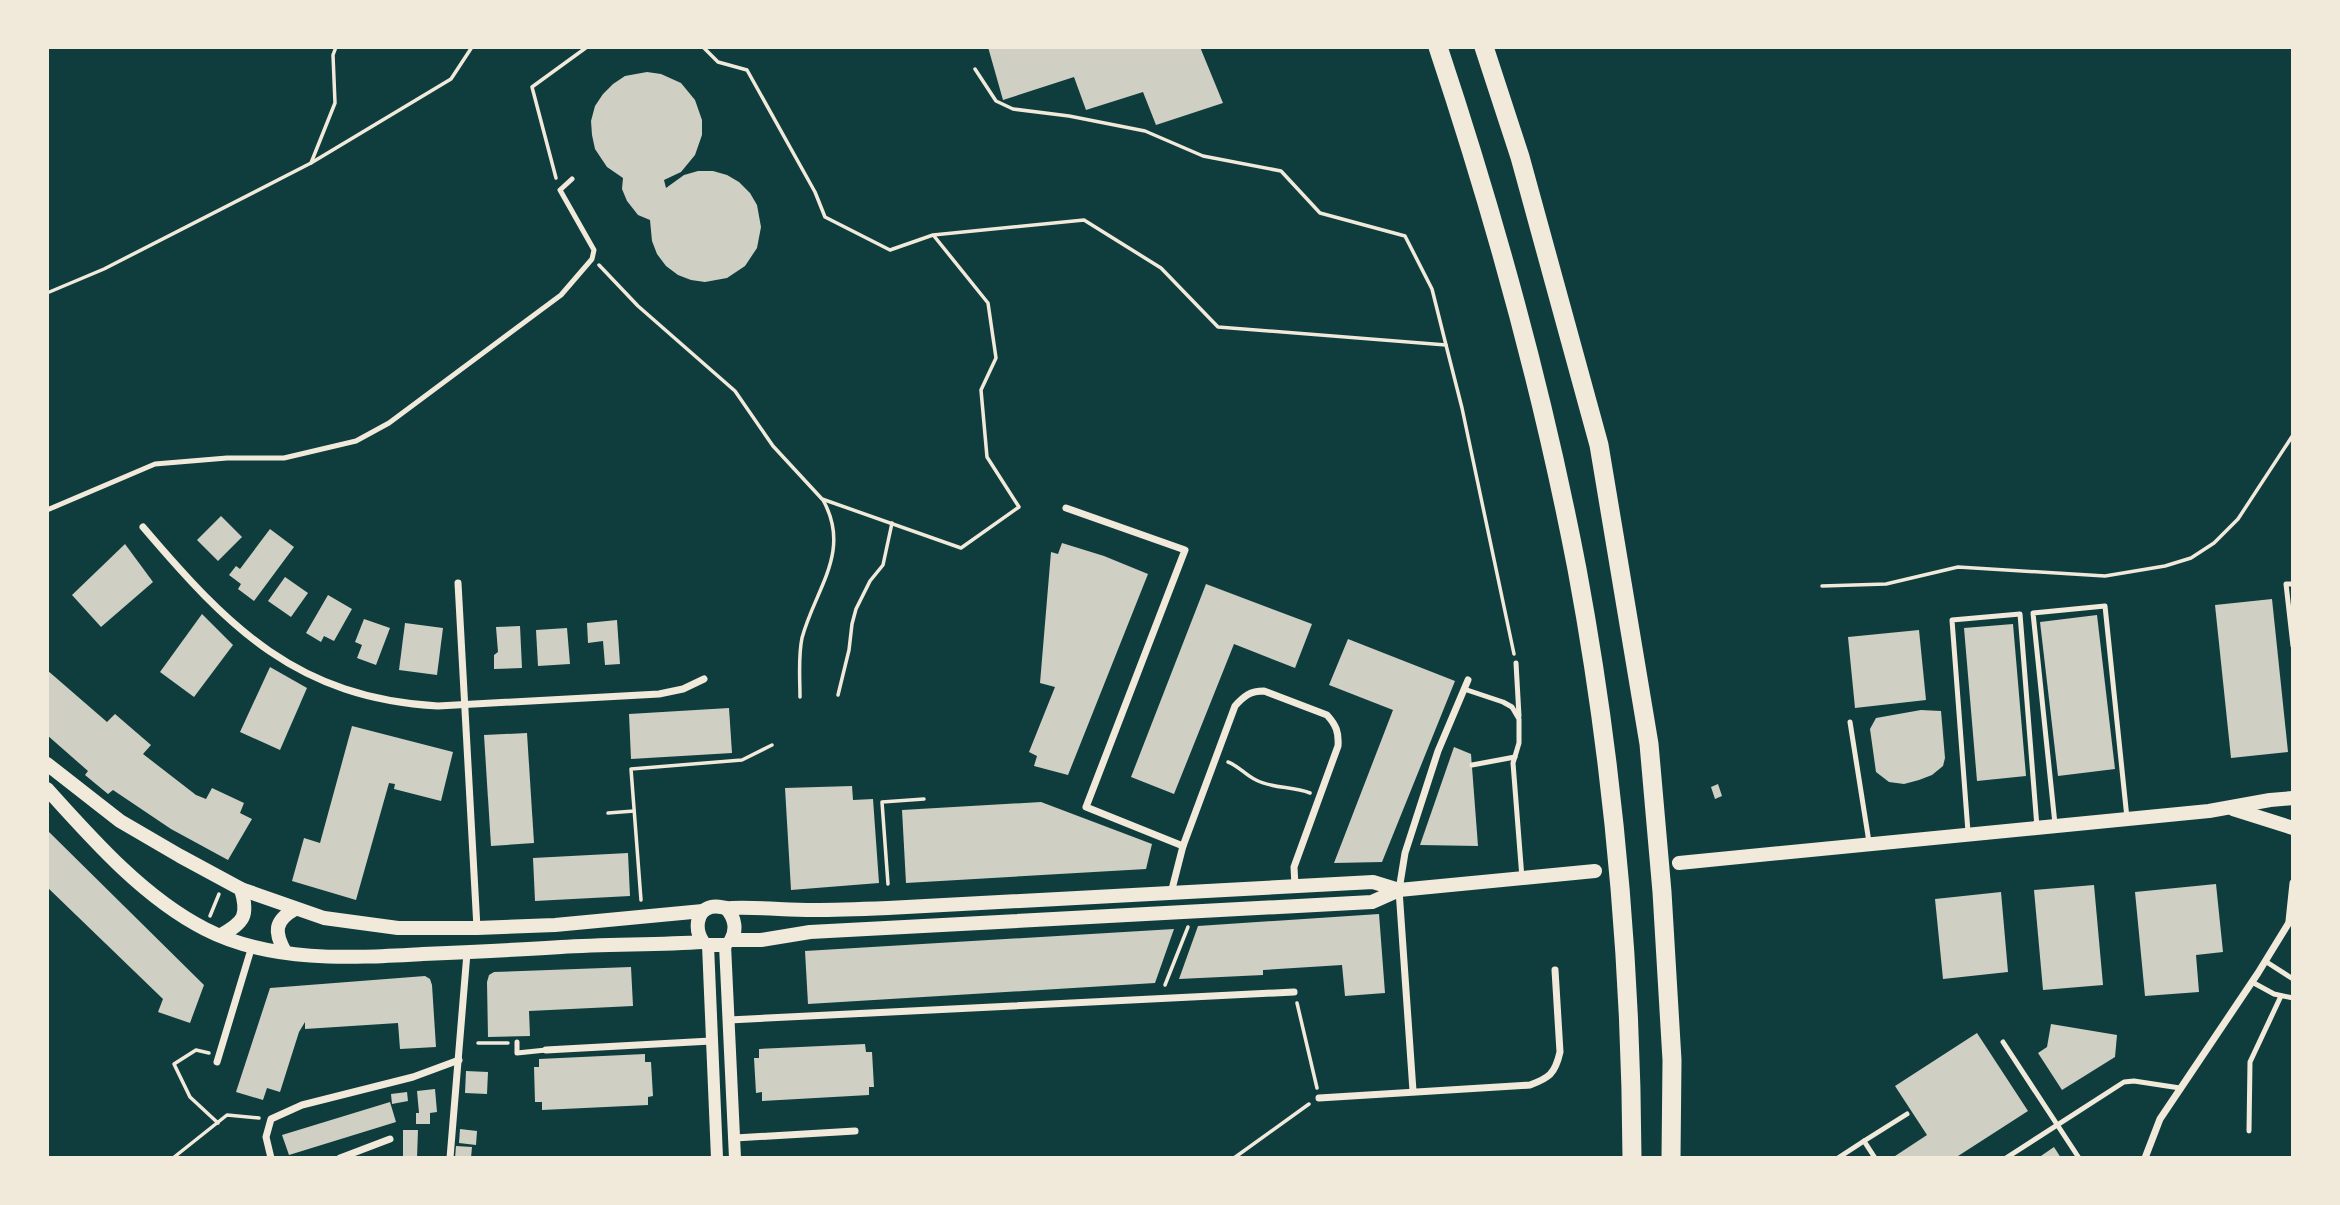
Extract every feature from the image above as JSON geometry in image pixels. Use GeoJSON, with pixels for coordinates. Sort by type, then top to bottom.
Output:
{"type":"FeatureCollection","features":[{"type":"Feature","properties":{"kind":"highway"},"geometry":{"type":"LineString","coordinates":[[1438,47],[1514,295],[1555,465],[1579,583],[1597,692],[1614,838],[1628,1026],[1632,1158]]}},
{"type":"Feature","properties":{"kind":"highway"},"geometry":{"type":"LineString","coordinates":[[1484,47],[1520,157],[1599,445],[1649,744],[1662,892],[1672,1060],[1671,1158]]}},
{"type":"Feature","properties":{"kind":"main road"},"geometry":{"type":"LineString","coordinates":[[47,764],[120,821],[241,889],[324,918],[398,928],[555,925],[703,911],[720,906],[727,909],[759,906],[810,910],[888,908],[1373,882],[1399,890]]}},
{"type":"Feature","properties":{"kind":"main road"},"geometry":{"type":"LineString","coordinates":[[47,789],[135,880],[183,915],[205,929],[252,946],[307,956],[467,953],[625,943],[728,943],[810,932],[1372,902],[1399,890],[1595,871]]}},
{"type":"Feature","properties":{"kind":"main road"},"geometry":{"type":"LineString","coordinates":[[1679,863],[2127,820],[2293,798]]}},
{"type":"Feature","properties":{"kind":"main road"},"geometry":{"type":"LineString","coordinates":[[2228,807],[2293,828]]}},
{"type":"Feature","properties":{"kind":"main road"},"geometry":{"type":"LineString","coordinates":[[221,935],[238,925],[244,917],[246,906],[241,889]]}},
{"type":"Feature","properties":{"kind":"main road"},"geometry":{"type":"LineString","coordinates":[[285,952],[277,929],[283,917],[295,909]]}},
{"type":"Feature","properties":{"kind":"main road"},"geometry":{"type":"LineString","coordinates":[[727,909],[734,921],[734,935],[728,943]]}},
{"type":"Feature","properties":{"kind":"main road"},"geometry":{"type":"LineString","coordinates":[[703,911],[697,923],[706,944]]}},
{"type":"Feature","properties":{"kind":"street"},"geometry":{"type":"LineString","coordinates":[[1066,508],[1185,550],[1086,807],[1183,846]]}},
{"type":"Feature","properties":{"kind":"street"},"geometry":{"type":"LineString","coordinates":[[143,527],[221,614],[267,652],[293,668],[339,688],[412,705],[464,705],[659,694],[683,689],[704,679]]}},
{"type":"Feature","properties":{"kind":"street"},"geometry":{"type":"LineString","coordinates":[[458,583],[478,928]]}},
{"type":"Feature","properties":{"kind":"street"},"geometry":{"type":"LineString","coordinates":[[1413,1091],[1399,890],[1405,853],[1438,751],[1468,680]]}},
{"type":"Feature","properties":{"kind":"street"},"geometry":{"type":"LineString","coordinates":[[1171,893],[1183,846],[1235,706],[1244,696],[1254,691],[1264,691],[1327,715],[1339,733],[1338,746],[1294,867],[1294,886]]}},
{"type":"Feature","properties":{"kind":"street"},"geometry":{"type":"LineString","coordinates":[[2145,1158],[2160,1119],[2291,919],[2293,883]]}},
{"type":"Feature","properties":{"kind":"street"},"geometry":{"type":"LineString","coordinates":[[728,943],[736,1158]]}},
{"type":"Feature","properties":{"kind":"street"},"geometry":{"type":"LineString","coordinates":[[706,944],[717,1158]]}},
{"type":"Feature","properties":{"kind":"street"},"geometry":{"type":"LineString","coordinates":[[218,1059],[252,946]]}},
{"type":"Feature","properties":{"kind":"street"},"geometry":{"type":"LineString","coordinates":[[450,1158],[467,953]]}},
{"type":"Feature","properties":{"kind":"street"},"geometry":{"type":"LineString","coordinates":[[1319,1098],[1530,1085],[1547,1079],[1557,1065],[1560,1052],[1555,970]]}},
{"type":"Feature","properties":{"kind":"street"},"geometry":{"type":"LineString","coordinates":[[729,1020],[1294,992]]}},
{"type":"Feature","properties":{"kind":"street"},"geometry":{"type":"LineString","coordinates":[[546,1050],[711,1041]]}},
{"type":"Feature","properties":{"kind":"street"},"geometry":{"type":"LineString","coordinates":[[271,1158],[266,1137],[271,1119],[302,1105],[413,1077],[459,1060]]}},
{"type":"Feature","properties":{"kind":"street"},"geometry":{"type":"LineString","coordinates":[[734,1138],[855,1130]]}},
{"type":"Feature","properties":{"kind":"street"},"geometry":{"type":"LineString","coordinates":[[340,1158],[390,1139]]}},
{"type":"Feature","properties":{"kind":"lane"},"geometry":{"type":"LineString","coordinates":[[47,510],[155,464],[227,458],[284,458],[356,441],[389,423],[561,295],[592,259],[594,250],[560,190],[572,178]]}},
{"type":"Feature","properties":{"kind":"lane"},"geometry":{"type":"LineString","coordinates":[[2293,584],[2286,584],[2293,646]]}},
{"type":"Feature","properties":{"kind":"lane"},"geometry":{"type":"LineString","coordinates":[[2055,827],[2033,614],[2081,608],[2105,606],[2127,820]]}},
{"type":"Feature","properties":{"kind":"lane"},"geometry":{"type":"LineString","coordinates":[[1968,835],[1952,620],[2020,614],[2037,829]]}},
{"type":"Feature","properties":{"kind":"lane"},"geometry":{"type":"LineString","coordinates":[[1516,663],[1519,743],[1513,763],[1522,878]]}},
{"type":"Feature","properties":{"kind":"lane"},"geometry":{"type":"LineString","coordinates":[[1464,689],[1503,702],[1511,707],[1519,719]]}},
{"type":"Feature","properties":{"kind":"lane"},"geometry":{"type":"LineString","coordinates":[[1850,722],[1869,845]]}},
{"type":"Feature","properties":{"kind":"lane"},"geometry":{"type":"LineString","coordinates":[[1472,765],[1515,757]]}},
{"type":"Feature","properties":{"kind":"lane"},"geometry":{"type":"LineString","coordinates":[[2265,961],[2293,979]]}},
{"type":"Feature","properties":{"kind":"lane"},"geometry":{"type":"LineString","coordinates":[[2252,982],[2281,996],[2293,998]]}},
{"type":"Feature","properties":{"kind":"lane"},"geometry":{"type":"LineString","coordinates":[[2249,1130],[2250,1062],[2281,996]]}},
{"type":"Feature","properties":{"kind":"lane"},"geometry":{"type":"LineString","coordinates":[[517,1042],[517,1053],[546,1050]]}},
{"type":"Feature","properties":{"kind":"lane"},"geometry":{"type":"LineString","coordinates":[[2003,1042],[2079,1158]]}},
{"type":"Feature","properties":{"kind":"lane"},"geometry":{"type":"LineString","coordinates":[[2006,1158],[2124,1082],[2180,1088]]}},
{"type":"Feature","properties":{"kind":"lane"},"geometry":{"type":"LineString","coordinates":[[1838,1158],[1907,1114]]}},
{"type":"Feature","properties":{"kind":"lane"},"geometry":{"type":"LineString","coordinates":[[1864,1141],[1875,1158]]}},
{"type":"Feature","properties":{"kind":"path"},"geometry":{"type":"LineString","coordinates":[[311,163],[335,103],[333,55],[336,47]]}},
{"type":"Feature","properties":{"kind":"path"},"geometry":{"type":"LineString","coordinates":[[47,293],[104,269],[311,163],[451,79],[472,47]]}},
{"type":"Feature","properties":{"kind":"path"},"geometry":{"type":"LineString","coordinates":[[560,190],[532,87],[587,47]]}},
{"type":"Feature","properties":{"kind":"path"},"geometry":{"type":"LineString","coordinates":[[703,47],[718,62],[747,70],[816,192],[825,217],[890,250],[933,235],[1084,220],[1161,268],[1219,327],[1446,345]]}},
{"type":"Feature","properties":{"kind":"path"},"geometry":{"type":"LineString","coordinates":[[975,69],[996,101],[1013,109],[1069,116],[1145,131],[1203,156],[1281,171],[1320,213],[1405,236],[1432,289],[1462,408],[1516,663]]}},
{"type":"Feature","properties":{"kind":"path"},"geometry":{"type":"LineString","coordinates":[[822,499],[961,548],[1019,507],[987,457],[981,390],[996,358],[988,303],[933,235]]}},
{"type":"Feature","properties":{"kind":"path"},"geometry":{"type":"LineString","coordinates":[[592,259],[648,315],[735,391],[773,446],[822,499],[831,516],[834,551],[831,569],[808,618],[802,641],[800,697]]}},
{"type":"Feature","properties":{"kind":"path"},"geometry":{"type":"LineString","coordinates":[[1822,586],[1886,584],[1958,567],[2105,576],[2165,566],[2192,558],[2238,519],[2293,435]]}},
{"type":"Feature","properties":{"kind":"path"},"geometry":{"type":"LineString","coordinates":[[838,695],[856,609],[870,581],[883,565],[892,523]]}},
{"type":"Feature","properties":{"kind":"path"},"geometry":{"type":"LineString","coordinates":[[641,900],[631,769],[741,760],[772,745]]}},
{"type":"Feature","properties":{"kind":"path"},"geometry":{"type":"LineString","coordinates":[[1216,757],[1238,766],[1254,780],[1279,789],[1300,790],[1320,797]]}},
{"type":"Feature","properties":{"kind":"path"},"geometry":{"type":"LineString","coordinates":[[888,884],[882,802],[924,799]]}},
{"type":"Feature","properties":{"kind":"path"},"geometry":{"type":"LineString","coordinates":[[608,813],[634,811]]}},
{"type":"Feature","properties":{"kind":"path"},"geometry":{"type":"LineString","coordinates":[[210,916],[221,889]]}},
{"type":"Feature","properties":{"kind":"path"},"geometry":{"type":"LineString","coordinates":[[1165,986],[1189,926]]}},
{"type":"Feature","properties":{"kind":"path"},"geometry":{"type":"LineString","coordinates":[[1234,1158],[1319,1098],[1294,992]]}},
{"type":"Feature","properties":{"kind":"path"},"geometry":{"type":"LineString","coordinates":[[478,1043],[517,1042]]}},
{"type":"Feature","properties":{"kind":"path"},"geometry":{"type":"LineString","coordinates":[[218,1059],[196,1051],[174,1064],[190,1097],[218,1123]]}},
{"type":"Feature","properties":{"kind":"path"},"geometry":{"type":"LineString","coordinates":[[173,1158],[228,1115],[271,1119]]}},
{"type":"Feature","properties":{"kind":"building"},"geometry":{"type":"Polygon","coordinates":[[[988,47],[1200,47],[1223,103],[1156,125],[1143,92],[1086,110],[1074,77],[1003,100],[988,47]]]}},
{"type":"Feature","properties":{"kind":"building"},"geometry":{"type":"Polygon","coordinates":[[[647,72],[661,74],[681,83],[695,100],[702,120],[702,135],[695,155],[681,172],[664,180],[666,188],[684,175],[713,171],[739,182],[757,205],[761,227],[757,248],[745,266],[727,278],[705,282],[691,280],[666,266],[652,241],[650,220],[638,215],[627,201],[622,189],[623,178],[607,167],[595,149],[591,121],[595,106],[603,94],[625,76],[647,72]]]}},
{"type":"Feature","properties":{"kind":"building"},"geometry":{"type":"Polygon","coordinates":[[[221,516],[242,537],[218,561],[197,540],[221,516]]]}},
{"type":"Feature","properties":{"kind":"building"},"geometry":{"type":"Polygon","coordinates":[[[270,529],[294,547],[254,601],[238,589],[241,584],[229,575],[236,566],[240,569],[270,529]]]}},
{"type":"Feature","properties":{"kind":"building"},"geometry":{"type":"Polygon","coordinates":[[[1062,543],[1148,574],[1068,775],[1034,766],[1037,756],[1029,752],[1055,687],[1040,683],[1051,552],[1058,554],[1062,543]]]}},
{"type":"Feature","properties":{"kind":"building"},"geometry":{"type":"Polygon","coordinates":[[[125,544],[153,582],[101,627],[72,595],[125,544]]]}},
{"type":"Feature","properties":{"kind":"building"},"geometry":{"type":"Polygon","coordinates":[[[285,577],[308,593],[291,617],[268,601],[285,577]]]}},
{"type":"Feature","properties":{"kind":"building"},"geometry":{"type":"Polygon","coordinates":[[[1206,584],[1312,624],[1295,668],[1234,644],[1174,794],[1131,777],[1206,584]]]}},
{"type":"Feature","properties":{"kind":"building"},"geometry":{"type":"Polygon","coordinates":[[[328,595],[352,609],[334,641],[324,636],[321,642],[306,633],[328,595]]]}},
{"type":"Feature","properties":{"kind":"building"},"geometry":{"type":"Polygon","coordinates":[[[2272,599],[2288,752],[2231,758],[2215,605],[2272,599]]]}},
{"type":"Feature","properties":{"kind":"building"},"geometry":{"type":"Polygon","coordinates":[[[202,614],[233,645],[194,697],[160,672],[202,614]]]}},
{"type":"Feature","properties":{"kind":"building"},"geometry":{"type":"Polygon","coordinates":[[[2097,615],[2115,769],[2058,776],[2040,622],[2097,615]]]}},
{"type":"Feature","properties":{"kind":"building"},"geometry":{"type":"Polygon","coordinates":[[[364,619],[390,628],[376,665],[357,658],[362,645],[355,642],[364,619]]]}},
{"type":"Feature","properties":{"kind":"building"},"geometry":{"type":"Polygon","coordinates":[[[617,620],[620,664],[605,665],[603,641],[588,643],[587,623],[617,620]]]}},
{"type":"Feature","properties":{"kind":"building"},"geometry":{"type":"Polygon","coordinates":[[[405,623],[443,628],[437,675],[399,670],[405,623]]]}},
{"type":"Feature","properties":{"kind":"building"},"geometry":{"type":"Polygon","coordinates":[[[2013,624],[2026,776],[1977,781],[1964,628],[2013,624]]]}},
{"type":"Feature","properties":{"kind":"building"},"geometry":{"type":"Polygon","coordinates":[[[520,626],[522,668],[494,669],[494,655],[498,652],[496,627],[520,626]]]}},
{"type":"Feature","properties":{"kind":"building"},"geometry":{"type":"Polygon","coordinates":[[[567,628],[570,664],[538,666],[536,630],[567,628]]]}},
{"type":"Feature","properties":{"kind":"building"},"geometry":{"type":"Polygon","coordinates":[[[1919,630],[1926,700],[1855,708],[1848,637],[1919,630]]]}},
{"type":"Feature","properties":{"kind":"building"},"geometry":{"type":"Polygon","coordinates":[[[1348,639],[1455,681],[1382,862],[1334,863],[1393,710],[1329,685],[1348,639]]]}},
{"type":"Feature","properties":{"kind":"building"},"geometry":{"type":"Polygon","coordinates":[[[270,667],[307,688],[280,750],[240,732],[270,667]]]}},
{"type":"Feature","properties":{"kind":"building"},"geometry":{"type":"Polygon","coordinates":[[[47,670],[107,722],[115,714],[151,745],[143,754],[196,795],[206,799],[212,788],[244,803],[240,813],[252,819],[228,860],[171,829],[113,790],[108,794],[85,775],[88,771],[47,735],[47,670]]]}},
{"type":"Feature","properties":{"kind":"building"},"geometry":{"type":"Polygon","coordinates":[[[729,708],[732,753],[631,759],[629,714],[729,708]]]}},
{"type":"Feature","properties":{"kind":"building"},"geometry":{"type":"Polygon","coordinates":[[[1921,710],[1941,711],[1945,758],[1943,766],[1932,775],[1919,780],[1904,784],[1889,782],[1876,772],[1870,729],[1876,718],[1921,710]]]}},
{"type":"Feature","properties":{"kind":"building"},"geometry":{"type":"Polygon","coordinates":[[[352,726],[453,752],[441,801],[394,789],[395,784],[389,783],[356,900],[292,881],[304,838],[320,843],[352,726]]]}},
{"type":"Feature","properties":{"kind":"building"},"geometry":{"type":"Polygon","coordinates":[[[527,733],[534,843],[491,846],[484,735],[527,733]]]}},
{"type":"Feature","properties":{"kind":"building"},"geometry":{"type":"Polygon","coordinates":[[[1454,747],[1471,754],[1478,846],[1420,845],[1454,747]]]}},
{"type":"Feature","properties":{"kind":"building"},"geometry":{"type":"Polygon","coordinates":[[[1718,784],[1722,796],[1715,799],[1711,787],[1718,784]]]}},
{"type":"Feature","properties":{"kind":"building"},"geometry":{"type":"Polygon","coordinates":[[[852,786],[853,800],[873,799],[879,883],[791,890],[785,788],[852,786]]]}},
{"type":"Feature","properties":{"kind":"building"},"geometry":{"type":"Polygon","coordinates":[[[1041,802],[1152,844],[1146,869],[906,883],[902,810],[1041,802]]]}},
{"type":"Feature","properties":{"kind":"building"},"geometry":{"type":"Polygon","coordinates":[[[47,830],[204,985],[190,1023],[158,1012],[163,999],[47,887],[47,830]]]}},
{"type":"Feature","properties":{"kind":"building"},"geometry":{"type":"Polygon","coordinates":[[[628,853],[630,896],[535,901],[533,858],[628,853]]]}},
{"type":"Feature","properties":{"kind":"building"},"geometry":{"type":"Polygon","coordinates":[[[2216,884],[2223,952],[2196,955],[2199,992],[2145,996],[2135,892],[2216,884]]]}},
{"type":"Feature","properties":{"kind":"building"},"geometry":{"type":"Polygon","coordinates":[[[2094,885],[2103,985],[2043,990],[2034,890],[2094,885]]]}},
{"type":"Feature","properties":{"kind":"building"},"geometry":{"type":"Polygon","coordinates":[[[2001,892],[2008,972],[1943,979],[1935,899],[2001,892]]]}},
{"type":"Feature","properties":{"kind":"building"},"geometry":{"type":"Polygon","coordinates":[[[1379,914],[1385,993],[1345,996],[1342,965],[1263,970],[1263,975],[1179,979],[1198,926],[1379,914]]]}},
{"type":"Feature","properties":{"kind":"building"},"geometry":{"type":"Polygon","coordinates":[[[1174,929],[1155,983],[808,1004],[805,951],[1174,929]]]}},
{"type":"Feature","properties":{"kind":"building"},"geometry":{"type":"Polygon","coordinates":[[[631,967],[633,1006],[529,1011],[530,1036],[488,1037],[487,982],[489,975],[494,972],[631,967]]]}},
{"type":"Feature","properties":{"kind":"building"},"geometry":{"type":"Polygon","coordinates":[[[425,976],[430,979],[432,985],[436,1047],[400,1049],[398,1023],[305,1029],[305,1022],[299,1032],[280,1092],[267,1088],[263,1100],[236,1092],[270,988],[425,976]]]}},
{"type":"Feature","properties":{"kind":"building"},"geometry":{"type":"Polygon","coordinates":[[[2051,1024],[2117,1035],[2115,1057],[2062,1090],[2038,1053],[2047,1047],[2051,1024]]]}},
{"type":"Feature","properties":{"kind":"building"},"geometry":{"type":"Polygon","coordinates":[[[1977,1033],[2028,1111],[1955,1158],[1892,1158],[1927,1135],[1895,1086],[1977,1033]]]}},
{"type":"Feature","properties":{"kind":"building"},"geometry":{"type":"Polygon","coordinates":[[[865,1044],[866,1052],[872,1052],[874,1087],[869,1087],[869,1095],[762,1101],[762,1092],[756,1093],[754,1058],[759,1058],[759,1049],[865,1044]]]}},
{"type":"Feature","properties":{"kind":"building"},"geometry":{"type":"Polygon","coordinates":[[[645,1054],[645,1062],[651,1062],[653,1096],[648,1097],[648,1105],[542,1110],[542,1102],[535,1102],[534,1067],[539,1067],[539,1059],[645,1054]]]}},
{"type":"Feature","properties":{"kind":"building"},"geometry":{"type":"Polygon","coordinates":[[[466,1071],[488,1072],[487,1094],[465,1093],[466,1071]]]}},
{"type":"Feature","properties":{"kind":"building"},"geometry":{"type":"Polygon","coordinates":[[[435,1089],[437,1112],[430,1113],[430,1124],[416,1124],[416,1113],[419,1113],[417,1091],[435,1089]]]}},
{"type":"Feature","properties":{"kind":"building"},"geometry":{"type":"Polygon","coordinates":[[[407,1092],[408,1101],[392,1104],[391,1094],[407,1092]]]}},
{"type":"Feature","properties":{"kind":"building"},"geometry":{"type":"Polygon","coordinates":[[[390,1102],[396,1122],[289,1155],[282,1135],[390,1102]]]}},
{"type":"Feature","properties":{"kind":"building"},"geometry":{"type":"Polygon","coordinates":[[[460,1129],[477,1131],[476,1145],[459,1143],[460,1129]]]}},
{"type":"Feature","properties":{"kind":"building"},"geometry":{"type":"Polygon","coordinates":[[[403,1130],[418,1130],[417,1158],[403,1158],[403,1130]]]}},
{"type":"Feature","properties":{"kind":"building"},"geometry":{"type":"Polygon","coordinates":[[[456,1146],[472,1147],[471,1158],[455,1158],[456,1146]]]}},
{"type":"Feature","properties":{"kind":"building"},"geometry":{"type":"Polygon","coordinates":[[[2054,1147],[2061,1158],[2038,1158],[2054,1147]]]}}]}
